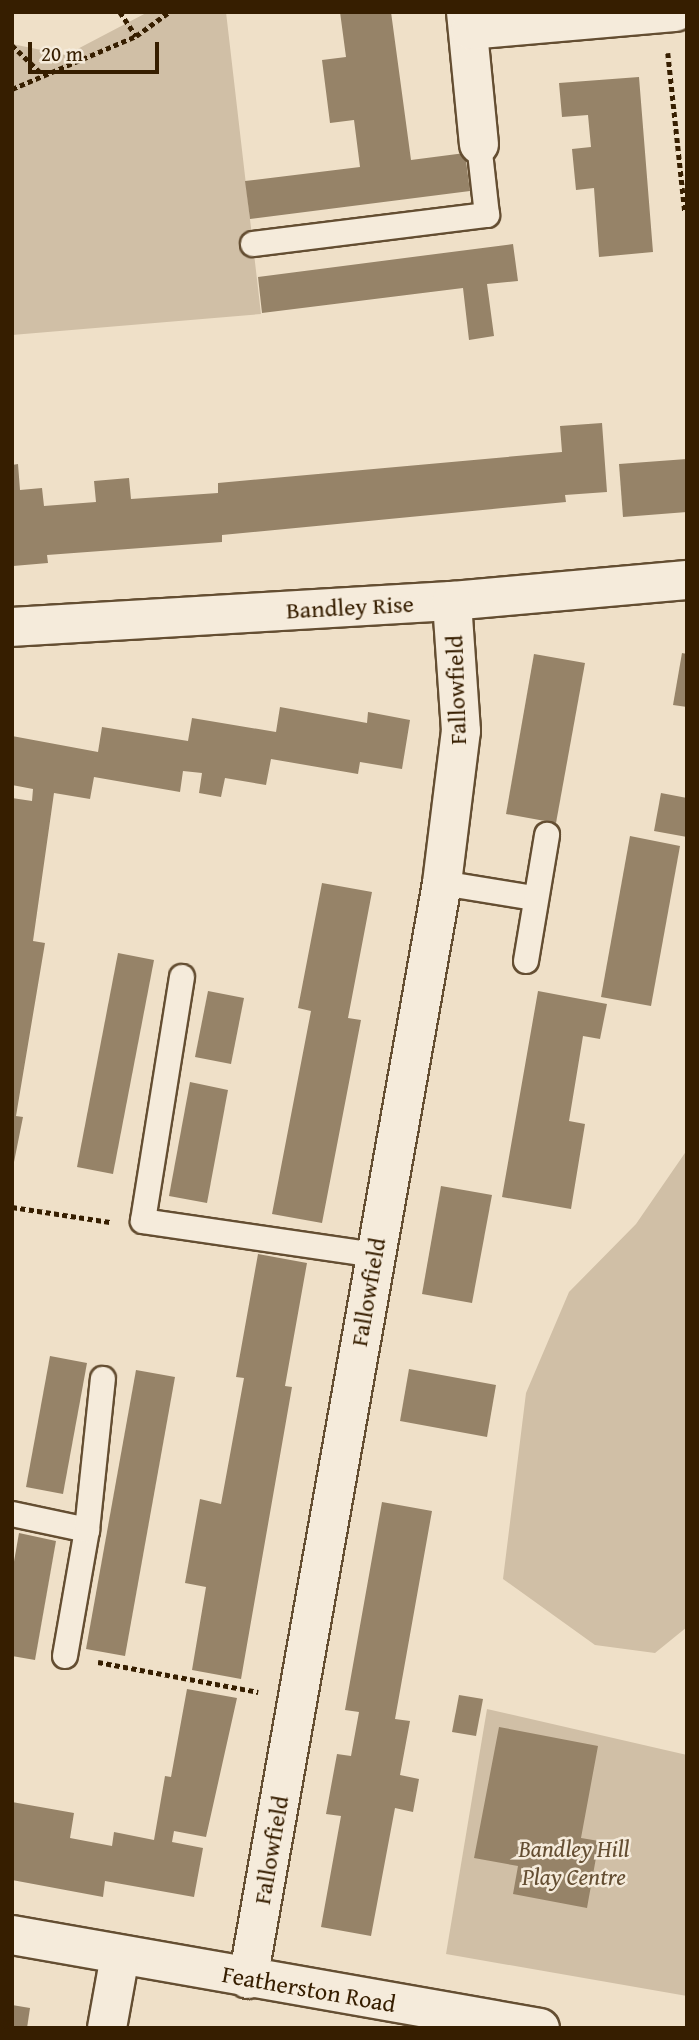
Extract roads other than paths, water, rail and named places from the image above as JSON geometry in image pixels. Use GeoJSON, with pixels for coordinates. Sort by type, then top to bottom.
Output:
{"type":"FeatureCollection","features":[{"type":"Feature","properties":{"kind":"street"},"geometry":{"type":"LineString","coordinates":[[479,145],[468,21],[675,12]]}},
{"type":"Feature","properties":{"kind":"street","name":"Bandley Rise"},"geometry":{"type":"LineString","coordinates":[[12,627],[452,601],[687,580]]}},
{"type":"Feature","properties":{"kind":"street","name":"Fallowfield"},"geometry":{"type":"LineString","coordinates":[[248,1979],[442,883],[461,731],[452,601]]}},
{"type":"Feature","properties":{"kind":"street","name":"Featherston Road"},"geometry":{"type":"LineString","coordinates":[[12,1935],[248,1979],[540,2028]]}},
{"type":"Feature","properties":{"kind":"street"},"geometry":{"type":"LineString","coordinates":[[107,2028],[120,1956]]}},
{"type":"Feature","properties":{"kind":"lane"},"geometry":{"type":"LineString","coordinates":[[253,244],[487,215],[479,145]]}},
{"type":"Feature","properties":{"kind":"lane"},"geometry":{"type":"LineString","coordinates":[[526,961],[534,898],[547,835]]}},
{"type":"Feature","properties":{"kind":"lane"},"geometry":{"type":"LineString","coordinates":[[442,883],[534,898]]}},
{"type":"Feature","properties":{"kind":"lane"},"geometry":{"type":"LineString","coordinates":[[182,977],[143,1221],[375,1255]]}},
{"type":"Feature","properties":{"kind":"lane"},"geometry":{"type":"LineString","coordinates":[[65,1656],[87,1530],[103,1379]]}},
{"type":"Feature","properties":{"kind":"lane"},"geometry":{"type":"LineString","coordinates":[[12,1514],[87,1530]]}},
{"type":"Feature","properties":{"kind":"park label","name":"Bandley Hill Play Centre"},"geometry":{"type":"Point","coordinates":[574,1863]}}]}
